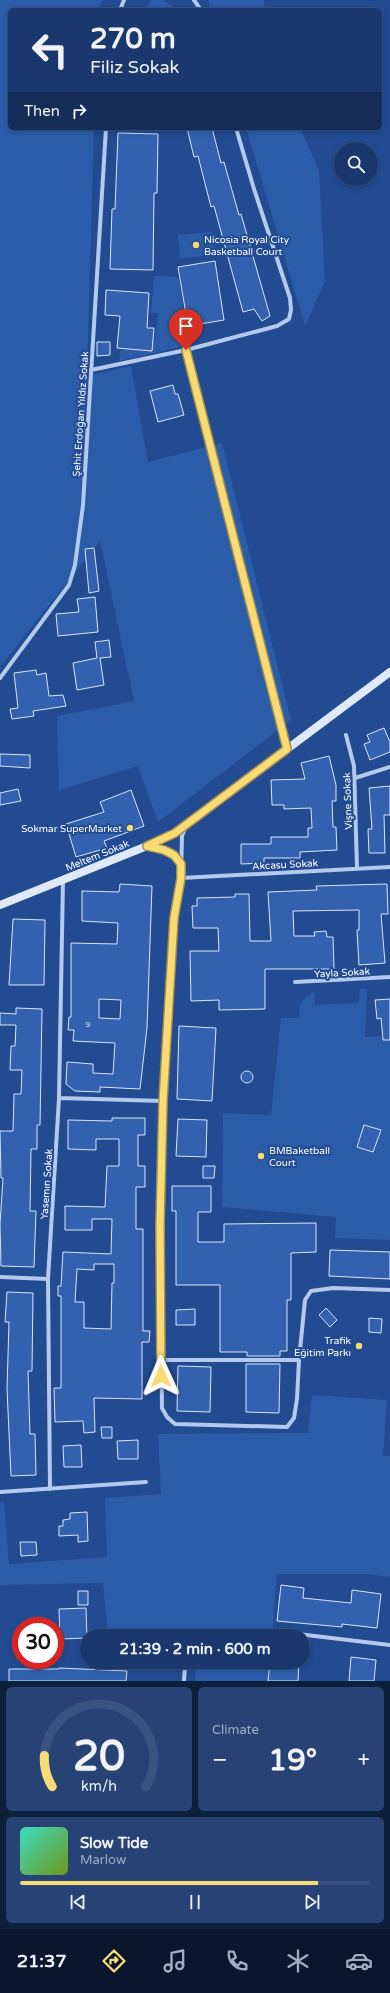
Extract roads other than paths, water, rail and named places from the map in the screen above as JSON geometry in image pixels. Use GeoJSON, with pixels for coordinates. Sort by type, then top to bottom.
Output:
{"type":"FeatureCollection","features":[{"type":"Feature","properties":{"kind":"main road","name":"Meltem Sokak"},"geometry":{"type":"LineString","coordinates":[[0,905],[147,846],[175,833],[390,672]]}},
{"type":"Feature","properties":{"kind":"street","name":"Şehit Erdoğan Yıldız Sokak"},"geometry":{"type":"LineString","coordinates":[[0,678],[60,599],[69,585],[75,565],[82,505],[106,130]]}},
{"type":"Feature","properties":{"kind":"street"},"geometry":{"type":"LineString","coordinates":[[91,370],[186,350],[277,326],[289,319],[291,310],[290,298],[254,189],[237,130]]}},
{"type":"Feature","properties":{"kind":"street"},"geometry":{"type":"LineString","coordinates":[[186,350],[287,749]]}},
{"type":"Feature","properties":{"kind":"street","name":"Vişne Sokak"},"geometry":{"type":"LineString","coordinates":[[346,735],[351,749],[355,778],[357,868]]}},
{"type":"Feature","properties":{"kind":"street"},"geometry":{"type":"LineString","coordinates":[[355,778],[390,767]]}},
{"type":"Feature","properties":{"kind":"street"},"geometry":{"type":"LineString","coordinates":[[187,824],[182,836],[181,878],[174,918],[163,1101],[160,1225],[162,1408],[167,1417],[175,1424],[287,1427],[294,1418],[298,1360],[305,1300],[311,1291],[332,1288],[390,1290]]}},
{"type":"Feature","properties":{"kind":"street"},"geometry":{"type":"LineString","coordinates":[[147,846],[164,850],[174,855],[181,864]]}},
{"type":"Feature","properties":{"kind":"street","name":"Akcasu Sokak"},"geometry":{"type":"LineString","coordinates":[[181,878],[390,867]]}},
{"type":"Feature","properties":{"kind":"street","name":"Yasemın Sokak"},"geometry":{"type":"LineString","coordinates":[[50,1489],[48,1279],[59,1098],[63,880]]}},
{"type":"Feature","properties":{"kind":"street","name":"Yayla Sokak"},"geometry":{"type":"LineString","coordinates":[[295,982],[390,977]]}},
{"type":"Feature","properties":{"kind":"street"},"geometry":{"type":"LineString","coordinates":[[59,1098],[163,1101]]}},
{"type":"Feature","properties":{"kind":"street"},"geometry":{"type":"LineString","coordinates":[[0,1277],[48,1279]]}},
{"type":"Feature","properties":{"kind":"street"},"geometry":{"type":"LineString","coordinates":[[161,1360],[298,1360]]}},
{"type":"Feature","properties":{"kind":"street"},"geometry":{"type":"LineString","coordinates":[[0,1492],[146,1482]]}},
{"type":"Feature","properties":{"kind":"street"},"geometry":{"type":"LineString","coordinates":[[310,1635],[390,1645]]}},
{"type":"Feature","properties":{"kind":"street"},"geometry":{"type":"LineString","coordinates":[[184,1681],[185,1669]]}},
{"type":"Feature","properties":{"kind":"place","name":"Nicosia Royal City Basketball Court"},"geometry":{"type":"Point","coordinates":[196,245]}},
{"type":"Feature","properties":{"kind":"place","name":"Sokmar SuperMarket"},"geometry":{"type":"Point","coordinates":[130,828]}},
{"type":"Feature","properties":{"kind":"place","name":"BMBaketball Court"},"geometry":{"type":"Point","coordinates":[261,1156]}},
{"type":"Feature","properties":{"kind":"place","name":"Trafik Eğitim Parkı"},"geometry":{"type":"Point","coordinates":[359,1346]}}]}
